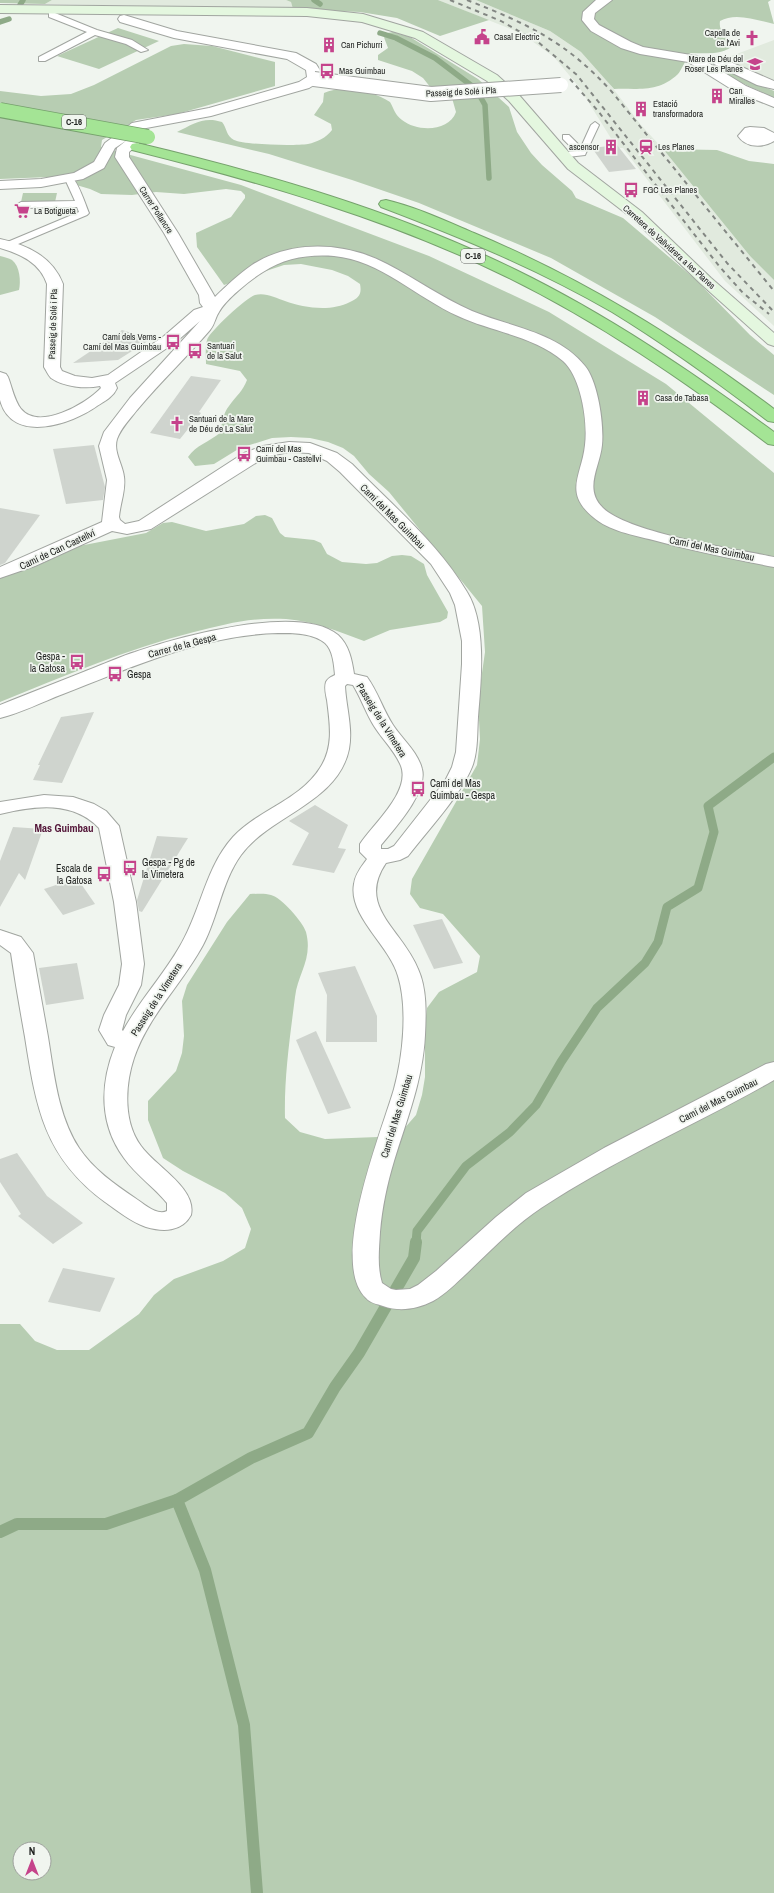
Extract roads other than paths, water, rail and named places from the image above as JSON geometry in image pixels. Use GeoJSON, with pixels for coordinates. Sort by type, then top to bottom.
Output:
{"type":"FeatureCollection","features":[{"type":"Feature","properties":{"kind":"highway","name":"C-16"},"geometry":{"type":"LineString","coordinates":[[0,110],[143,142],[332,200],[430,236],[560,298],[642,347],[703,387],[774,440]]}},
{"type":"Feature","properties":{"kind":"highway","name":"C-16"},"geometry":{"type":"LineString","coordinates":[[0,122],[143,142],[206,149]]}},
{"type":"Feature","properties":{"kind":"highway","name":"C-16"},"geometry":{"type":"LineString","coordinates":[[375,199],[497,248],[555,275],[610,305],[702,364],[774,417]]}},
{"type":"Feature","properties":{"kind":"main road"},"geometry":{"type":"LineString","coordinates":[[0,9],[74,15],[294,16],[383,25]]}},
{"type":"Feature","properties":{"kind":"main road"},"geometry":{"type":"LineString","coordinates":[[74,15],[144,16],[160,11],[197,9],[273,10],[363,18],[383,25]]}},
{"type":"Feature","properties":{"kind":"main road"},"geometry":{"type":"LineString","coordinates":[[0,14],[46,12],[128,13],[144,16]]}},
{"type":"Feature","properties":{"kind":"main road","name":"Carretera de Vallvidrera a les Planes"},"geometry":{"type":"LineString","coordinates":[[383,25],[419,36],[492,78],[514,98],[562,156],[637,215],[706,281],[774,340]]}},
{"type":"Feature","properties":{"kind":"street"},"geometry":{"type":"LineString","coordinates":[[606,0],[598,4],[589,12],[588,20],[595,28],[632,48],[692,59],[741,89],[774,103]]}},
{"type":"Feature","properties":{"kind":"street"},"geometry":{"type":"LineString","coordinates":[[0,185],[42,183],[70,179],[89,172],[99,165],[110,146],[137,126],[211,112],[304,85],[314,79],[312,67],[291,56],[181,36],[144,16]]}},
{"type":"Feature","properties":{"kind":"street"},"geometry":{"type":"LineString","coordinates":[[692,59],[702,57],[714,59],[762,82],[774,85]]}},
{"type":"Feature","properties":{"kind":"street","name":"Passeig de Solé i Pla"},"geometry":{"type":"LineString","coordinates":[[314,79],[431,94],[561,85]]}},
{"type":"Feature","properties":{"kind":"street","name":"Carrer Pollancre"},"geometry":{"type":"LineString","coordinates":[[153,122],[151,129],[124,148],[121,155],[172,233],[207,295],[208,303],[213,308]]}},
{"type":"Feature","properties":{"kind":"street","name":"Passeig de Solé i Pla"},"geometry":{"type":"LineString","coordinates":[[4,244],[31,255],[41,261],[53,276],[55,284],[52,363],[54,371],[61,377],[72,381],[92,383],[106,381],[120,375],[170,339],[199,313],[213,308]]}},
{"type":"Feature","properties":{"kind":"street","name":"Camí del Mas Guimbau"},"geometry":{"type":"LineString","coordinates":[[774,562],[639,532],[623,526],[597,512],[586,497],[584,490],[584,481],[594,445],[594,427],[584,376],[578,367],[558,351],[545,344],[454,309],[367,259],[345,253],[320,251],[280,256],[264,263],[251,272],[213,308],[206,325],[124,414],[110,434],[108,440],[108,448],[116,478],[111,519],[113,524],[126,529],[145,525],[257,453],[275,449],[304,448],[328,454],[346,468],[438,562],[459,593],[464,605],[471,641],[472,664],[466,752],[462,767],[454,783],[401,851],[393,855],[379,857],[366,877],[364,886],[365,899],[372,913],[400,953],[411,980],[413,1008],[412,1048],[409,1077],[375,1184],[370,1211],[365,1265],[369,1285],[379,1294],[395,1300],[414,1298],[423,1294],[439,1284],[522,1209],[567,1180],[643,1137],[747,1086],[774,1070]]}},
{"type":"Feature","properties":{"kind":"street"},"geometry":{"type":"LineString","coordinates":[[0,377],[16,413],[25,419],[40,422],[57,421],[81,410],[107,392],[110,388],[106,381]]}},
{"type":"Feature","properties":{"kind":"street","name":"Camí de Can Castellví"},"geometry":{"type":"LineString","coordinates":[[0,573],[17,567],[93,531],[113,524]]}},
{"type":"Feature","properties":{"kind":"street","name":"Carrer de la Gespa"},"geometry":{"type":"LineString","coordinates":[[0,712],[145,655],[225,634],[265,629],[302,628],[324,635],[336,645],[342,660],[345,677]]}},
{"type":"Feature","properties":{"kind":"street","name":"Passeig de la Vimetera"},"geometry":{"type":"LineString","coordinates":[[0,938],[14,942],[22,953],[46,1095],[57,1132],[65,1146],[89,1175],[120,1200],[154,1221],[170,1221],[178,1215],[179,1203],[176,1197],[146,1169],[132,1151],[122,1132],[117,1113],[115,1094],[117,1072],[128,1042],[192,944],[231,853],[251,832],[315,786],[332,767],[339,748],[339,721],[335,686],[336,682],[345,677],[356,679],[362,684],[383,725],[408,762],[413,773],[413,779],[404,799],[370,844],[371,852],[379,857]]}},
{"type":"Feature","properties":{"kind":"street"},"geometry":{"type":"LineString","coordinates":[[0,808],[40,801],[59,801],[78,805],[94,812],[101,816],[109,826],[125,902],[133,964],[130,985],[115,1015],[110,1030],[116,1039],[128,1042]]}},
{"type":"Feature","properties":{"kind":"lane"},"geometry":{"type":"LineString","coordinates":[[46,12],[94,32],[130,42],[144,50]]}},
{"type":"Feature","properties":{"kind":"lane"},"geometry":{"type":"LineString","coordinates":[[42,59],[94,32]]}},
{"type":"Feature","properties":{"kind":"lane"},"geometry":{"type":"LineString","coordinates":[[582,153],[595,125]]}},
{"type":"Feature","properties":{"kind":"lane"},"geometry":{"type":"LineString","coordinates":[[566,137],[582,153]]}},
{"type":"Feature","properties":{"kind":"lane"},"geometry":{"type":"LineString","coordinates":[[562,156],[582,153]]}},
{"type":"Feature","properties":{"kind":"lane"},"geometry":{"type":"LineString","coordinates":[[4,244],[84,213],[70,179]]}},
{"type":"Feature","properties":{"kind":"lane"},"geometry":{"type":"LineString","coordinates":[[21,205],[81,204]]}},
{"type":"Feature","properties":{"kind":"waterway"},"geometry":{"type":"LineString","coordinates":[[20,5],[23,0]]}},
{"type":"Feature","properties":{"kind":"waterway"},"geometry":{"type":"LineString","coordinates":[[314,0],[320,4]]}},
{"type":"Feature","properties":{"kind":"waterway"},"geometry":{"type":"LineString","coordinates":[[0,22],[9,19]]}},
{"type":"Feature","properties":{"kind":"waterway"},"geometry":{"type":"LineString","coordinates":[[380,33],[396,38],[435,58],[476,89],[485,105],[489,178]]}},
{"type":"Feature","properties":{"kind":"waterway"},"geometry":{"type":"LineString","coordinates":[[416,1243],[417,1231],[466,1166],[510,1132],[536,1105],[561,1062],[597,1008],[645,963],[658,942],[667,907],[698,888],[714,832],[708,806],[774,757]]}},
{"type":"Feature","properties":{"kind":"waterway"},"geometry":{"type":"LineString","coordinates":[[177,1500],[251,1458],[308,1433],[335,1387],[359,1353],[414,1258],[416,1242]]}},
{"type":"Feature","properties":{"kind":"waterway"},"geometry":{"type":"LineString","coordinates":[[0,1532],[17,1524],[106,1524],[177,1500]]}},
{"type":"Feature","properties":{"kind":"waterway"},"geometry":{"type":"LineString","coordinates":[[177,1500],[205,1570],[244,1725],[257,1893]]}},
{"type":"Feature","properties":{"kind":"railway"},"geometry":{"type":"LineString","coordinates":[[450,0],[501,21],[538,42],[577,75],[727,263],[774,312]]}},
{"type":"Feature","properties":{"kind":"railway"},"geometry":{"type":"LineString","coordinates":[[467,0],[509,17],[546,36],[579,60],[595,75],[612,92],[774,291]]}},
{"type":"Feature","properties":{"kind":"railway"},"geometry":{"type":"LineString","coordinates":[[570,79],[598,111],[719,266],[743,293],[769,314]]}},
{"type":"Feature","properties":{"kind":"place","name":"Casal Electric"},"geometry":{"type":"Point","coordinates":[482,37]}},
{"type":"Feature","properties":{"kind":"place","name":"Capella de ca l'Avi"},"geometry":{"type":"Point","coordinates":[752,38]}},
{"type":"Feature","properties":{"kind":"place","name":"Can Pichurri"},"geometry":{"type":"Point","coordinates":[329,45]}},
{"type":"Feature","properties":{"kind":"place","name":"Mare de Déu del Roser Les Planes"},"geometry":{"type":"Point","coordinates":[755,64]}},
{"type":"Feature","properties":{"kind":"place","name":"Mas Guimbau"},"geometry":{"type":"Point","coordinates":[327,71]}},
{"type":"Feature","properties":{"kind":"place","name":"Can Miralles"},"geometry":{"type":"Point","coordinates":[717,96]}},
{"type":"Feature","properties":{"kind":"place","name":"Estació transformadora"},"geometry":{"type":"Point","coordinates":[641,109]}},
{"type":"Feature","properties":{"kind":"place","name":"ascensor"},"geometry":{"type":"Point","coordinates":[611,147]}},
{"type":"Feature","properties":{"kind":"place","name":"Les Planes"},"geometry":{"type":"Point","coordinates":[646,147]}},
{"type":"Feature","properties":{"kind":"place","name":"FGC Les Planes"},"geometry":{"type":"Point","coordinates":[631,190]}},
{"type":"Feature","properties":{"kind":"place","name":"La Botigueta"},"geometry":{"type":"Point","coordinates":[22,211]}},
{"type":"Feature","properties":{"kind":"place","name":"Camí dels Verns - Camí del Mas Guimbau"},"geometry":{"type":"Point","coordinates":[173,342]}},
{"type":"Feature","properties":{"kind":"place","name":"Santuari de la Salut"},"geometry":{"type":"Point","coordinates":[195,351]}},
{"type":"Feature","properties":{"kind":"place","name":"Casa de Tabasa"},"geometry":{"type":"Point","coordinates":[643,398]}},
{"type":"Feature","properties":{"kind":"place","name":"Santuari de la Mare de Déu de La Salut"},"geometry":{"type":"Point","coordinates":[177,424]}},
{"type":"Feature","properties":{"kind":"place","name":"Camí del Mas Guimbau - Castellví"},"geometry":{"type":"Point","coordinates":[244,454]}},
{"type":"Feature","properties":{"kind":"place","name":"Gespa - la Gatosa"},"geometry":{"type":"Point","coordinates":[77,662]}},
{"type":"Feature","properties":{"kind":"place","name":"Gespa"},"geometry":{"type":"Point","coordinates":[115,674]}},
{"type":"Feature","properties":{"kind":"place","name":"Camí del Mas Guimbau - Gespa"},"geometry":{"type":"Point","coordinates":[418,789]}},
{"type":"Feature","properties":{"kind":"place","name":"Gespa - Pg de la Vimetera"},"geometry":{"type":"Point","coordinates":[130,868]}},
{"type":"Feature","properties":{"kind":"place","name":"Escala de la Gatosa"},"geometry":{"type":"Point","coordinates":[104,874]}},
{"type":"Feature","properties":{"kind":"district","name":"Mas Guimbau"},"geometry":{"type":"Point","coordinates":[64,828]}}]}
